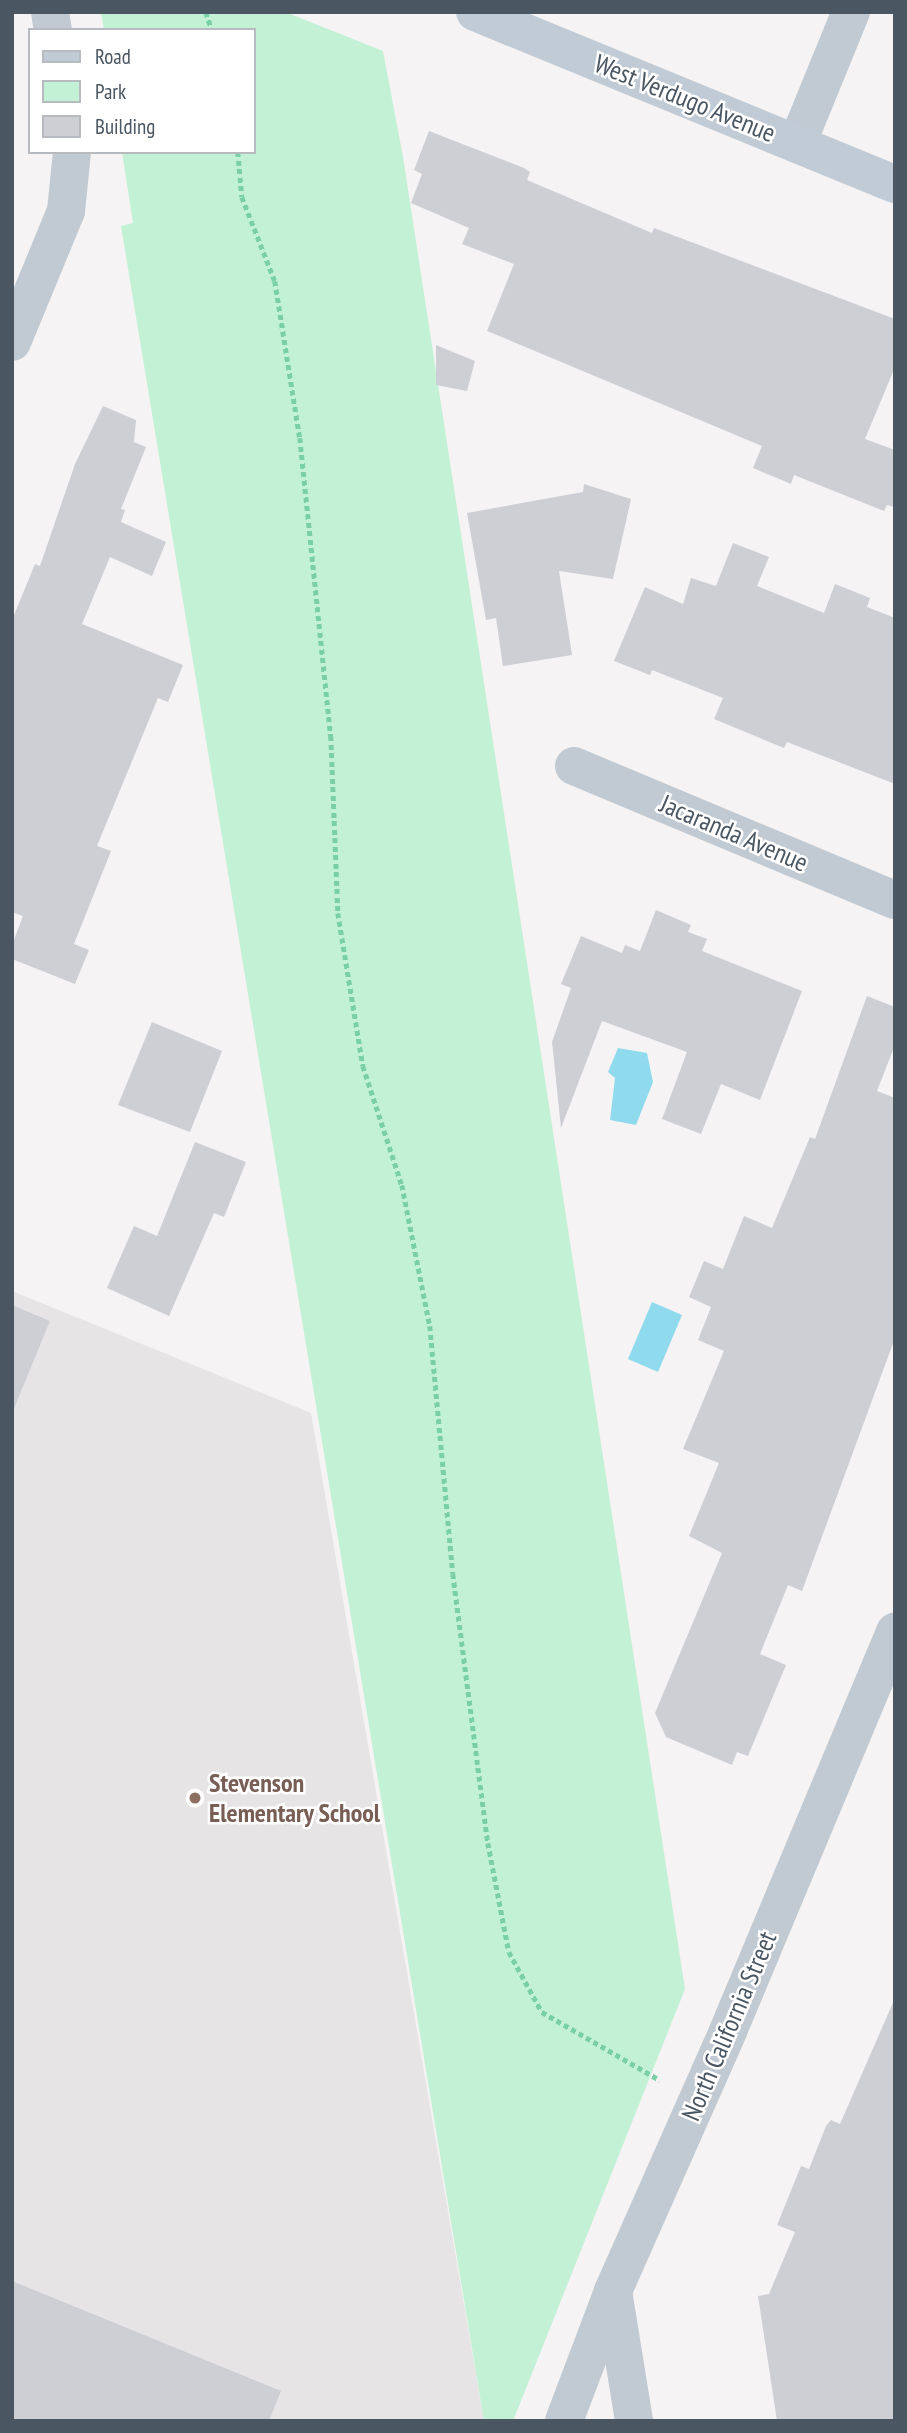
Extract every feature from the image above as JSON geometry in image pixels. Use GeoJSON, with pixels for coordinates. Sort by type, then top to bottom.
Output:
{"type":"FeatureCollection","features":[{"type":"Feature","properties":{"kind":"main road","name":"West Verdugo Avenue"},"geometry":{"type":"LineString","coordinates":[[475,12],[895,184]]}},
{"type":"Feature","properties":{"kind":"street"},"geometry":{"type":"LineString","coordinates":[[797,144],[851,12]]}},
{"type":"Feature","properties":{"kind":"street"},"geometry":{"type":"LineString","coordinates":[[12,342],[66,211],[72,154]]}},
{"type":"Feature","properties":{"kind":"street","name":"Jacaranda Avenue"},"geometry":{"type":"LineString","coordinates":[[574,766],[895,900]]}},
{"type":"Feature","properties":{"kind":"street","name":"North California Street"},"geometry":{"type":"LineString","coordinates":[[564,2421],[613,2291],[697,2102],[895,1632]]}},
{"type":"Feature","properties":{"kind":"street"},"geometry":{"type":"LineString","coordinates":[[613,2291],[634,2421]]}},
{"type":"Feature","properties":{"kind":"path"},"geometry":{"type":"LineString","coordinates":[[238,154],[242,197],[275,281],[300,438],[331,736],[338,913],[363,1066],[401,1185],[429,1326],[453,1574],[488,1843],[509,1952],[542,2012],[697,2102]]}},
{"type":"Feature","properties":{"kind":"shaded area","name":"Stevenson Elementary School"},"geometry":{"type":"Polygon","coordinates":[[[12,1291],[311,1413],[484,2421],[12,2421],[12,1291]]]}},
{"type":"Feature","properties":{"kind":"green space"},"geometry":{"type":"Polygon","coordinates":[[[101,12],[285,12],[383,51],[403,157],[685,1989],[513,2421],[484,2421],[121,226],[133,223],[122,154],[256,154],[256,28],[104,28],[101,12]]]}},
{"type":"Feature","properties":{"kind":"water"},"geometry":{"type":"Polygon","coordinates":[[[618,1048],[647,1053],[653,1082],[636,1125],[610,1120],[615,1078],[608,1072],[618,1048]]]}},
{"type":"Feature","properties":{"kind":"water"},"geometry":{"type":"Polygon","coordinates":[[[652,1302],[682,1315],[658,1372],[628,1359],[652,1302]]]}},
{"type":"Feature","properties":{"kind":"building"},"geometry":{"type":"Polygon","coordinates":[[[429,131],[524,168],[530,172],[527,180],[652,233],[654,228],[895,319],[895,367],[865,439],[895,450],[895,507],[887,505],[884,511],[794,475],[791,484],[753,468],[762,446],[487,331],[514,264],[462,244],[469,228],[411,203],[422,174],[414,170],[429,131]]]}},
{"type":"Feature","properties":{"kind":"building"},"geometry":{"type":"Polygon","coordinates":[[[436,345],[475,361],[467,391],[436,385],[436,345]]]}},
{"type":"Feature","properties":{"kind":"building"},"geometry":{"type":"Polygon","coordinates":[[[103,406],[136,420],[134,442],[146,447],[121,509],[125,510],[121,522],[166,542],[152,576],[110,557],[82,624],[183,665],[168,702],[158,698],[97,846],[111,851],[74,944],[89,950],[75,984],[12,959],[12,945],[23,916],[12,912],[12,620],[35,564],[40,566],[75,464],[103,406]]]}},
{"type":"Feature","properties":{"kind":"building"},"geometry":{"type":"Polygon","coordinates":[[[584,484],[631,499],[613,579],[559,571],[572,655],[503,666],[496,618],[486,620],[467,513],[583,492],[584,484]]]}},
{"type":"Feature","properties":{"kind":"building"},"geometry":{"type":"Polygon","coordinates":[[[733,543],[769,557],[757,586],[824,613],[835,584],[870,598],[867,607],[895,618],[895,784],[787,742],[784,748],[714,719],[723,698],[652,670],[650,675],[614,661],[645,587],[683,604],[691,578],[716,586],[733,543]]]}},
{"type":"Feature","properties":{"kind":"building"},"geometry":{"type":"Polygon","coordinates":[[[656,910],[691,925],[688,932],[707,939],[702,951],[802,991],[760,1100],[721,1084],[701,1134],[662,1119],[687,1052],[602,1021],[561,1128],[552,1042],[571,988],[561,984],[581,936],[622,953],[625,945],[640,951],[656,910]]]}},
{"type":"Feature","properties":{"kind":"building"},"geometry":{"type":"Polygon","coordinates":[[[867,996],[895,1007],[895,1045],[877,1091],[895,1098],[895,1338],[802,1591],[788,1585],[760,1654],[786,1665],[748,1756],[737,1752],[732,1765],[666,1737],[655,1713],[722,1553],[689,1536],[719,1463],[683,1449],[724,1351],[698,1340],[711,1307],[689,1297],[704,1261],[723,1269],[744,1216],[772,1228],[810,1137],[815,1139],[867,996]]]}},
{"type":"Feature","properties":{"kind":"building"},"geometry":{"type":"Polygon","coordinates":[[[152,1022],[222,1051],[190,1132],[118,1105],[152,1022]]]}},
{"type":"Feature","properties":{"kind":"building"},"geometry":{"type":"Polygon","coordinates":[[[195,1142],[246,1162],[224,1217],[214,1213],[169,1316],[107,1288],[134,1226],[157,1236],[195,1142]]]}},
{"type":"Feature","properties":{"kind":"building"},"geometry":{"type":"Polygon","coordinates":[[[12,1305],[50,1321],[13,1411],[12,1411],[12,1305]]]}},
{"type":"Feature","properties":{"kind":"building"},"geometry":{"type":"Polygon","coordinates":[[[895,1998],[895,2421],[777,2421],[758,2296],[769,2294],[795,2232],[777,2225],[801,2166],[809,2169],[826,2126],[831,2120],[840,2124],[895,1998]]]}},
{"type":"Feature","properties":{"kind":"building"},"geometry":{"type":"Polygon","coordinates":[[[12,2281],[281,2391],[269,2421],[12,2421],[12,2281]]]}},
{"type":"Feature","properties":{"kind":"place","name":"Stevenson Elementary School"},"geometry":{"type":"Point","coordinates":[195,1798]}}]}
